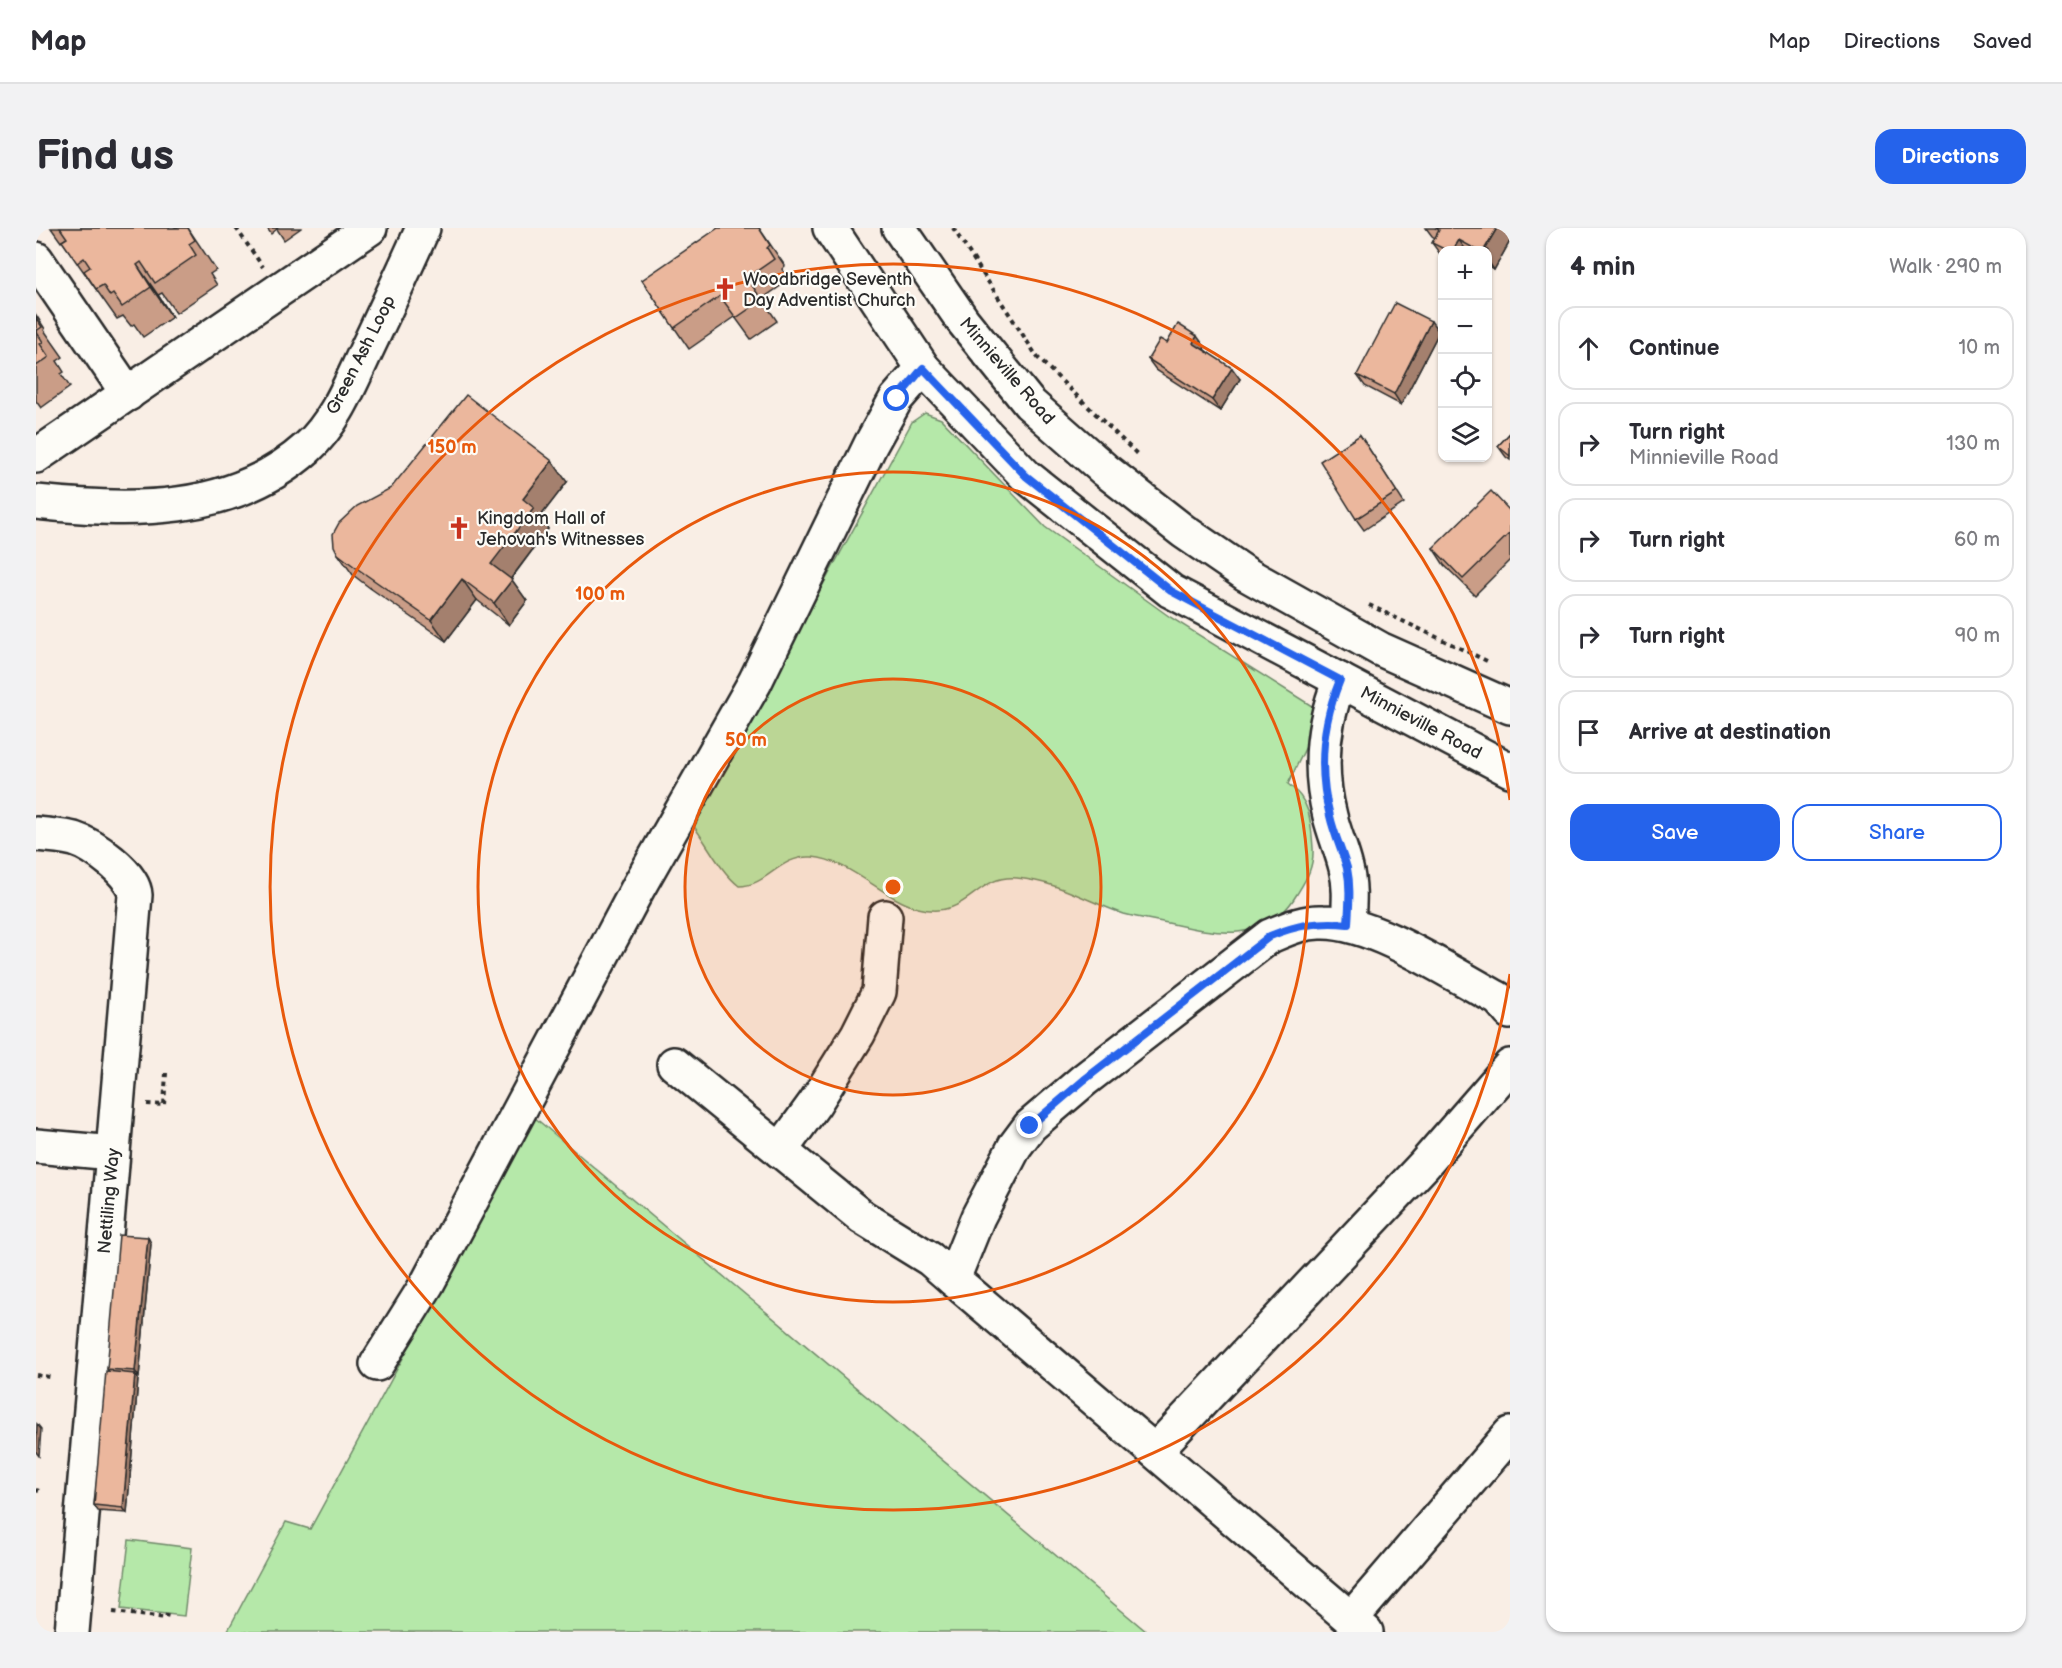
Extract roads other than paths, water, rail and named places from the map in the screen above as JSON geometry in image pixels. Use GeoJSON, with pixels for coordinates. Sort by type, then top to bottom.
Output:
{"type":"FeatureCollection","features":[{"type":"Feature","properties":{"kind":"street"},"geometry":{"type":"LineString","coordinates":[[36,456],[370,228]]}},
{"type":"Feature","properties":{"kind":"street","name":"Green Ash Loop"},"geometry":{"type":"LineString","coordinates":[[36,502],[98,509],[159,508],[224,495],[258,482],[308,447],[339,407],[423,228]]}},
{"type":"Feature","properties":{"kind":"street","name":"Minnieville Road"},"geometry":{"type":"LineString","coordinates":[[830,228],[923,368],[1026,476],[1171,591],[1510,770]]}},
{"type":"Feature","properties":{"kind":"street","name":"Minnieville Road"},"geometry":{"type":"LineString","coordinates":[[899,228],[963,321],[1029,403],[1096,462],[1183,531],[1246,573],[1380,649],[1510,707]]}},
{"type":"Feature","properties":{"kind":"street"},"geometry":{"type":"LineString","coordinates":[[36,259],[128,394]]}},
{"type":"Feature","properties":{"kind":"street"},"geometry":{"type":"LineString","coordinates":[[378,1364],[427,1284],[638,888],[755,682],[871,444],[897,399],[923,368]]}},
{"type":"Feature","properties":{"kind":"street"},"geometry":{"type":"LineString","coordinates":[[1340,680],[1330,704],[1323,749],[1324,786],[1329,815],[1346,868],[1350,892],[1348,924]]}},
{"type":"Feature","properties":{"kind":"street","name":"Nettiling Way"},"geometry":{"type":"LineString","coordinates":[[36,834],[82,842],[129,878],[134,889],[72,1632]]}},
{"type":"Feature","properties":{"kind":"street"},"geometry":{"type":"LineString","coordinates":[[780,1151],[815,1103],[858,1034],[879,992],[885,917]]}},
{"type":"Feature","properties":{"kind":"street"},"geometry":{"type":"LineString","coordinates":[[953,1279],[978,1217],[1015,1146],[1030,1126],[1058,1101],[1270,936],[1295,926],[1321,921],[1348,924],[1373,932],[1499,999],[1510,1012]]}},
{"type":"Feature","properties":{"kind":"street"},"geometry":{"type":"LineString","coordinates":[[674,1065],[862,1217],[930,1259],[1359,1625],[1510,1434]]}},
{"type":"Feature","properties":{"kind":"street"},"geometry":{"type":"LineString","coordinates":[[1155,1451],[1424,1165],[1510,1066]]}},
{"type":"Feature","properties":{"kind":"street"},"geometry":{"type":"LineString","coordinates":[[36,1146],[113,1153]]}},
{"type":"Feature","properties":{"kind":"place","name":"Woodbridge Seventh Day Adventist Church"},"geometry":{"type":"Point","coordinates":[725,289]}},
{"type":"Feature","properties":{"kind":"place","name":"Kingdom Hall of Jehovah's Witnesses"},"geometry":{"type":"Point","coordinates":[459,528]}}]}
